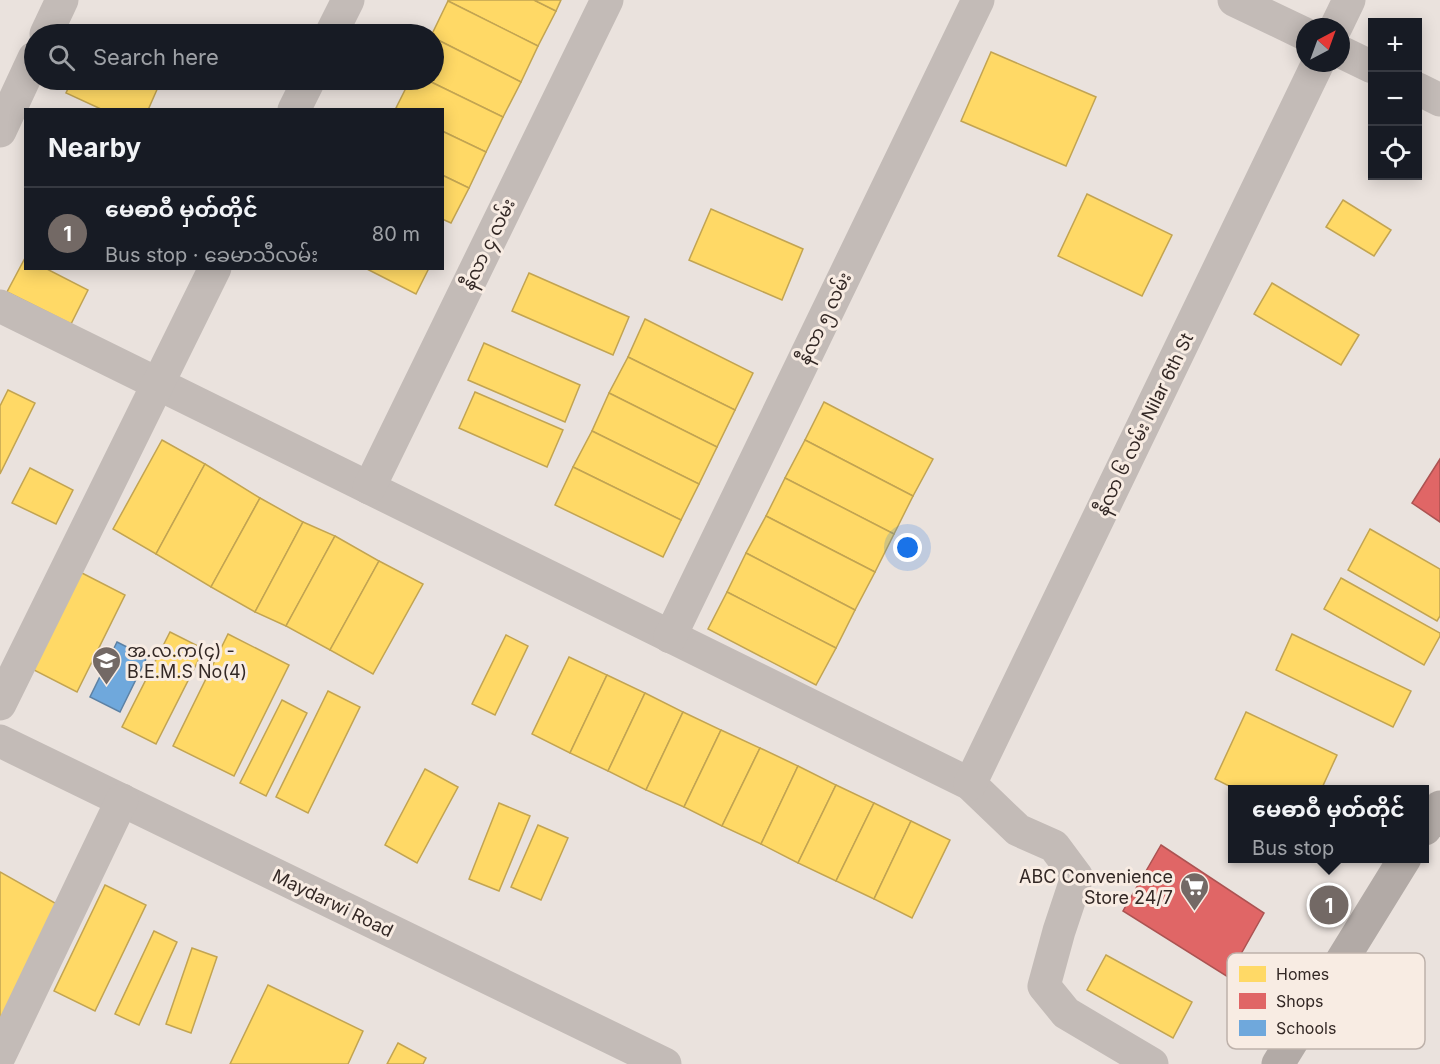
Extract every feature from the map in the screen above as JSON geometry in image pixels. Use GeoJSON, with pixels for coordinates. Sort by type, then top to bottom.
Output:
{"type":"FeatureCollection","features":[{"type":"Feature","properties":{"kind":"main road"},"geometry":{"type":"LineString","coordinates":[[1429,823],[1440,807]]}},
{"type":"Feature","properties":{"kind":"main road"},"geometry":{"type":"LineString","coordinates":[[1347,953],[1403,863]]}},
{"type":"Feature","properties":{"kind":"main road"},"geometry":{"type":"LineString","coordinates":[[1278,1064],[1287,1049]]}},
{"type":"Feature","properties":{"kind":"street"},"geometry":{"type":"LineString","coordinates":[[51,24],[62,0]]}},
{"type":"Feature","properties":{"kind":"street"},"geometry":{"type":"LineString","coordinates":[[336,24],[348,0]]}},
{"type":"Feature","properties":{"kind":"street","name":"နီလာ ၄ လမ်း"},"geometry":{"type":"LineString","coordinates":[[369,488],[607,0]]}},
{"type":"Feature","properties":{"kind":"street","name":"နီလာ ၅ လမ်း"},"geometry":{"type":"LineString","coordinates":[[670,637],[978,0]]}},
{"type":"Feature","properties":{"kind":"street"},"geometry":{"type":"LineString","coordinates":[[1234,0],[1296,30]]}},
{"type":"Feature","properties":{"kind":"street"},"geometry":{"type":"LineString","coordinates":[[1340,18],[1349,0]]}},
{"type":"Feature","properties":{"kind":"street"},"geometry":{"type":"LineString","coordinates":[[1350,56],[1368,65]]}},
{"type":"Feature","properties":{"kind":"street","name":"နီလာ ၆ လမ်း Nilar 6th St"},"geometry":{"type":"LineString","coordinates":[[970,784],[1314,72]]}},
{"type":"Feature","properties":{"kind":"street"},"geometry":{"type":"LineString","coordinates":[[0,131],[24,79]]}},
{"type":"Feature","properties":{"kind":"street"},"geometry":{"type":"LineString","coordinates":[[295,108],[304,90]]}},
{"type":"Feature","properties":{"kind":"street"},"geometry":{"type":"LineString","coordinates":[[1422,91],[1440,100]]}},
{"type":"Feature","properties":{"kind":"street"},"geometry":{"type":"LineString","coordinates":[[0,704],[214,270]]}},
{"type":"Feature","properties":{"kind":"street"},"geometry":{"type":"LineString","coordinates":[[0,306],[970,784],[1018,830],[1054,846],[1077,877],[1044,986],[1066,1013],[1152,1064]]}},
{"type":"Feature","properties":{"kind":"street","name":"Maydarwi Road"},"geometry":{"type":"LineString","coordinates":[[0,741],[665,1064]]}},
{"type":"Feature","properties":{"kind":"street"},"geometry":{"type":"LineString","coordinates":[[0,1055],[122,800]]}},
{"type":"Feature","properties":{"kind":"building: Homes"},"geometry":{"type":"Polygon","coordinates":[[[449,0],[534,0],[556,11],[538,46],[449,0]]]}},
{"type":"Feature","properties":{"kind":"building: Homes"},"geometry":{"type":"Polygon","coordinates":[[[534,0],[561,0],[556,11],[534,0]]]}},
{"type":"Feature","properties":{"kind":"building: Homes"},"geometry":{"type":"Polygon","coordinates":[[[448,1],[538,46],[521,82],[444,43],[444,24],[437,24],[448,1]]]}},
{"type":"Feature","properties":{"kind":"building: Homes"},"geometry":{"type":"Polygon","coordinates":[[[444,43],[521,82],[503,117],[444,88],[444,43]]]}},
{"type":"Feature","properties":{"kind":"building: Homes"},"geometry":{"type":"Polygon","coordinates":[[[991,52],[1096,97],[1066,166],[961,121],[991,52]]]}},
{"type":"Feature","properties":{"kind":"building: Homes"},"geometry":{"type":"Polygon","coordinates":[[[444,88],[503,117],[486,152],[444,132],[444,108],[396,108],[405,90],[444,88]]]}},
{"type":"Feature","properties":{"kind":"building: Homes"},"geometry":{"type":"Polygon","coordinates":[[[67,90],[157,90],[149,108],[99,108],[66,93],[67,90]]]}},
{"type":"Feature","properties":{"kind":"building: Homes"},"geometry":{"type":"Polygon","coordinates":[[[444,132],[486,152],[469,188],[444,176],[444,132]]]}},
{"type":"Feature","properties":{"kind":"building: Homes"},"geometry":{"type":"Polygon","coordinates":[[[444,176],[469,188],[451,223],[444,220],[444,176]]]}},
{"type":"Feature","properties":{"kind":"building: Homes"},"geometry":{"type":"Polygon","coordinates":[[[1087,194],[1172,235],[1142,296],[1058,256],[1087,194]]]}},
{"type":"Feature","properties":{"kind":"building: Homes"},"geometry":{"type":"Polygon","coordinates":[[[1343,200],[1391,230],[1374,256],[1326,227],[1343,200]]]}},
{"type":"Feature","properties":{"kind":"building: Homes"},"geometry":{"type":"Polygon","coordinates":[[[711,209],[803,249],[782,300],[689,260],[711,209]]]}},
{"type":"Feature","properties":{"kind":"building: Homes"},"geometry":{"type":"Polygon","coordinates":[[[24,260],[24,270],[49,270],[88,290],[71,324],[7,292],[24,260]]]}},
{"type":"Feature","properties":{"kind":"building: Homes"},"geometry":{"type":"Polygon","coordinates":[[[369,270],[428,270],[416,294],[369,270]]]}},
{"type":"Feature","properties":{"kind":"building: Homes"},"geometry":{"type":"Polygon","coordinates":[[[529,273],[629,317],[613,355],[512,311],[529,273]]]}},
{"type":"Feature","properties":{"kind":"building: Homes"},"geometry":{"type":"Polygon","coordinates":[[[1272,283],[1359,335],[1341,365],[1254,314],[1272,283]]]}},
{"type":"Feature","properties":{"kind":"building: Homes"},"geometry":{"type":"Polygon","coordinates":[[[645,319],[753,373],[735,410],[628,357],[645,319]]]}},
{"type":"Feature","properties":{"kind":"building: Homes"},"geometry":{"type":"Polygon","coordinates":[[[484,343],[580,385],[565,422],[468,380],[484,343]]]}},
{"type":"Feature","properties":{"kind":"building: Homes"},"geometry":{"type":"Polygon","coordinates":[[[628,357],[735,410],[717,447],[609,393],[628,357]]]}},
{"type":"Feature","properties":{"kind":"building: Homes"},"geometry":{"type":"Polygon","coordinates":[[[8,390],[35,403],[0,474],[0,406],[8,390]]]}},
{"type":"Feature","properties":{"kind":"building: Homes"},"geometry":{"type":"Polygon","coordinates":[[[475,392],[563,430],[547,467],[459,428],[475,392]]]}},
{"type":"Feature","properties":{"kind":"building: Homes"},"geometry":{"type":"Polygon","coordinates":[[[609,393],[717,447],[699,484],[592,431],[609,393]]]}},
{"type":"Feature","properties":{"kind":"building: Homes"},"geometry":{"type":"Polygon","coordinates":[[[824,402],[933,459],[913,496],[805,440],[824,402]]]}},
{"type":"Feature","properties":{"kind":"building: Homes"},"geometry":{"type":"Polygon","coordinates":[[[592,431],[699,484],[681,520],[573,467],[592,431]]]}},
{"type":"Feature","properties":{"kind":"building: Homes"},"geometry":{"type":"Polygon","coordinates":[[[162,440],[205,464],[156,554],[113,529],[162,440]]]}},
{"type":"Feature","properties":{"kind":"building: Homes"},"geometry":{"type":"Polygon","coordinates":[[[805,440],[913,496],[894,534],[785,478],[805,440]]]}},
{"type":"Feature","properties":{"kind":"building: Homes"},"geometry":{"type":"Polygon","coordinates":[[[205,464],[260,498],[211,587],[156,554],[205,464]]]}},
{"type":"Feature","properties":{"kind":"building: Homes"},"geometry":{"type":"Polygon","coordinates":[[[573,467],[681,520],[663,557],[555,505],[573,467]]]}},
{"type":"Feature","properties":{"kind":"building: Homes"},"geometry":{"type":"Polygon","coordinates":[[[30,468],[73,490],[56,524],[12,503],[30,468]]]}},
{"type":"Feature","properties":{"kind":"building: Homes"},"geometry":{"type":"Polygon","coordinates":[[[785,478],[894,534],[875,572],[766,516],[785,478]]]}},
{"type":"Feature","properties":{"kind":"building: Homes"},"geometry":{"type":"Polygon","coordinates":[[[260,498],[303,522],[255,612],[211,587],[260,498]]]}},
{"type":"Feature","properties":{"kind":"building: Homes"},"geometry":{"type":"Polygon","coordinates":[[[766,516],[875,572],[855,610],[746,553],[766,516]]]}},
{"type":"Feature","properties":{"kind":"building: Homes"},"geometry":{"type":"Polygon","coordinates":[[[303,522],[335,536],[286,626],[255,612],[303,522]]]}},
{"type":"Feature","properties":{"kind":"building: Homes"},"geometry":{"type":"Polygon","coordinates":[[[1370,529],[1440,569],[1440,616],[1437,621],[1348,570],[1370,529]]]}},
{"type":"Feature","properties":{"kind":"building: Homes"},"geometry":{"type":"Polygon","coordinates":[[[335,536],[379,561],[330,650],[286,626],[335,536]]]}},
{"type":"Feature","properties":{"kind":"building: Homes"},"geometry":{"type":"Polygon","coordinates":[[[746,553],[855,610],[836,648],[727,592],[746,553]]]}},
{"type":"Feature","properties":{"kind":"building: Homes"},"geometry":{"type":"Polygon","coordinates":[[[379,561],[423,584],[373,674],[330,650],[379,561]]]}},
{"type":"Feature","properties":{"kind":"building: Homes"},"geometry":{"type":"Polygon","coordinates":[[[80,572],[125,595],[77,692],[32,669],[80,572]]]}},
{"type":"Feature","properties":{"kind":"building: Homes"},"geometry":{"type":"Polygon","coordinates":[[[1341,578],[1440,633],[1424,665],[1324,609],[1341,578]]]}},
{"type":"Feature","properties":{"kind":"building: Homes"},"geometry":{"type":"Polygon","coordinates":[[[727,592],[836,648],[816,685],[708,629],[727,592]]]}},
{"type":"Feature","properties":{"kind":"building: Homes"},"geometry":{"type":"Polygon","coordinates":[[[170,632],[204,649],[156,744],[122,727],[170,632]]]}},
{"type":"Feature","properties":{"kind":"building: Homes"},"geometry":{"type":"Polygon","coordinates":[[[228,634],[289,665],[234,776],[173,746],[228,634]]]}},
{"type":"Feature","properties":{"kind":"building: Homes"},"geometry":{"type":"Polygon","coordinates":[[[1292,634],[1411,691],[1393,727],[1276,670],[1292,634]]]}},
{"type":"Feature","properties":{"kind":"building: Homes"},"geometry":{"type":"Polygon","coordinates":[[[506,635],[528,646],[495,715],[472,704],[506,635]]]}},
{"type":"Feature","properties":{"kind":"building: Homes"},"geometry":{"type":"Polygon","coordinates":[[[569,657],[607,675],[570,753],[532,734],[569,657]]]}},
{"type":"Feature","properties":{"kind":"building: Homes"},"geometry":{"type":"Polygon","coordinates":[[[607,675],[645,693],[608,771],[570,753],[607,675]]]}},
{"type":"Feature","properties":{"kind":"building: Homes"},"geometry":{"type":"Polygon","coordinates":[[[328,691],[360,707],[308,813],[276,797],[328,691]]]}},
{"type":"Feature","properties":{"kind":"building: Homes"},"geometry":{"type":"Polygon","coordinates":[[[645,693],[683,712],[646,790],[608,771],[645,693]]]}},
{"type":"Feature","properties":{"kind":"building: Homes"},"geometry":{"type":"Polygon","coordinates":[[[282,700],[307,713],[266,796],[240,783],[282,700]]]}},
{"type":"Feature","properties":{"kind":"building: Homes"},"geometry":{"type":"Polygon","coordinates":[[[683,712],[721,730],[684,807],[646,790],[683,712]]]}},
{"type":"Feature","properties":{"kind":"building: Homes"},"geometry":{"type":"Polygon","coordinates":[[[1246,712],[1337,755],[1323,785],[1228,786],[1215,779],[1246,712]]]}},
{"type":"Feature","properties":{"kind":"building: Homes"},"geometry":{"type":"Polygon","coordinates":[[[721,730],[760,748],[722,826],[684,807],[721,730]]]}},
{"type":"Feature","properties":{"kind":"building: Homes"},"geometry":{"type":"Polygon","coordinates":[[[760,748],[798,766],[761,844],[722,826],[760,748]]]}},
{"type":"Feature","properties":{"kind":"building: Homes"},"geometry":{"type":"Polygon","coordinates":[[[798,766],[836,785],[798,863],[761,844],[798,766]]]}},
{"type":"Feature","properties":{"kind":"building: Homes"},"geometry":{"type":"Polygon","coordinates":[[[425,769],[458,787],[417,863],[385,845],[425,769]]]}},
{"type":"Feature","properties":{"kind":"building: Homes"},"geometry":{"type":"Polygon","coordinates":[[[836,785],[874,803],[836,881],[798,863],[836,785]]]}},
{"type":"Feature","properties":{"kind":"building: Homes"},"geometry":{"type":"Polygon","coordinates":[[[499,803],[530,816],[499,891],[469,879],[499,803]]]}},
{"type":"Feature","properties":{"kind":"building: Homes"},"geometry":{"type":"Polygon","coordinates":[[[874,803],[911,821],[874,899],[836,881],[874,803]]]}},
{"type":"Feature","properties":{"kind":"building: Homes"},"geometry":{"type":"Polygon","coordinates":[[[911,821],[950,840],[912,918],[874,899],[911,821]]]}},
{"type":"Feature","properties":{"kind":"building: Homes"},"geometry":{"type":"Polygon","coordinates":[[[538,825],[568,838],[541,900],[511,887],[538,825]]]}},
{"type":"Feature","properties":{"kind":"building: Homes"},"geometry":{"type":"Polygon","coordinates":[[[0,872],[62,907],[0,1020],[0,872]]]}},
{"type":"Feature","properties":{"kind":"building: Homes"},"geometry":{"type":"Polygon","coordinates":[[[105,885],[146,905],[95,1011],[54,991],[105,885]]]}},
{"type":"Feature","properties":{"kind":"building: Homes"},"geometry":{"type":"Polygon","coordinates":[[[154,931],[177,942],[139,1025],[115,1014],[154,931]]]}},
{"type":"Feature","properties":{"kind":"building: Homes"},"geometry":{"type":"Polygon","coordinates":[[[192,948],[217,957],[191,1033],[166,1024],[192,948]]]}},
{"type":"Feature","properties":{"kind":"building: Homes"},"geometry":{"type":"Polygon","coordinates":[[[1106,955],[1192,1002],[1173,1038],[1087,990],[1106,955]]]}},
{"type":"Feature","properties":{"kind":"building: Homes"},"geometry":{"type":"Polygon","coordinates":[[[268,985],[363,1031],[348,1064],[230,1064],[268,985]]]}},
{"type":"Feature","properties":{"kind":"building: Homes"},"geometry":{"type":"Polygon","coordinates":[[[398,1043],[426,1058],[423,1064],[387,1064],[398,1043]]]}},
{"type":"Feature","properties":{"kind":"building: Shops"},"geometry":{"type":"Polygon","coordinates":[[[1440,459],[1440,522],[1412,503],[1440,459]]]}},
{"type":"Feature","properties":{"kind":"building: Shops","name":"ABC Convenience Store 24/7"},"geometry":{"type":"Polygon","coordinates":[[[1161,845],[1264,913],[1242,953],[1227,953],[1227,976],[1123,911],[1161,845]]]}},
{"type":"Feature","properties":{"kind":"building: Schools"},"geometry":{"type":"Polygon","coordinates":[[[117,642],[147,657],[120,712],[90,697],[117,642]]]}},
{"type":"Feature","properties":{"kind":"place","name":"အ.လ.က(၄) - B.E.M.S No(4)"},"geometry":{"type":"Point","coordinates":[106,686]}},
{"type":"Feature","properties":{"kind":"place","name":"မေဓာဝီ မှတ်တိုင်"},"geometry":{"type":"Point","coordinates":[1329,905]}},
{"type":"Feature","properties":{"kind":"place","name":"ABC Convenience Store 24/7"},"geometry":{"type":"Point","coordinates":[1194,912]}}]}
